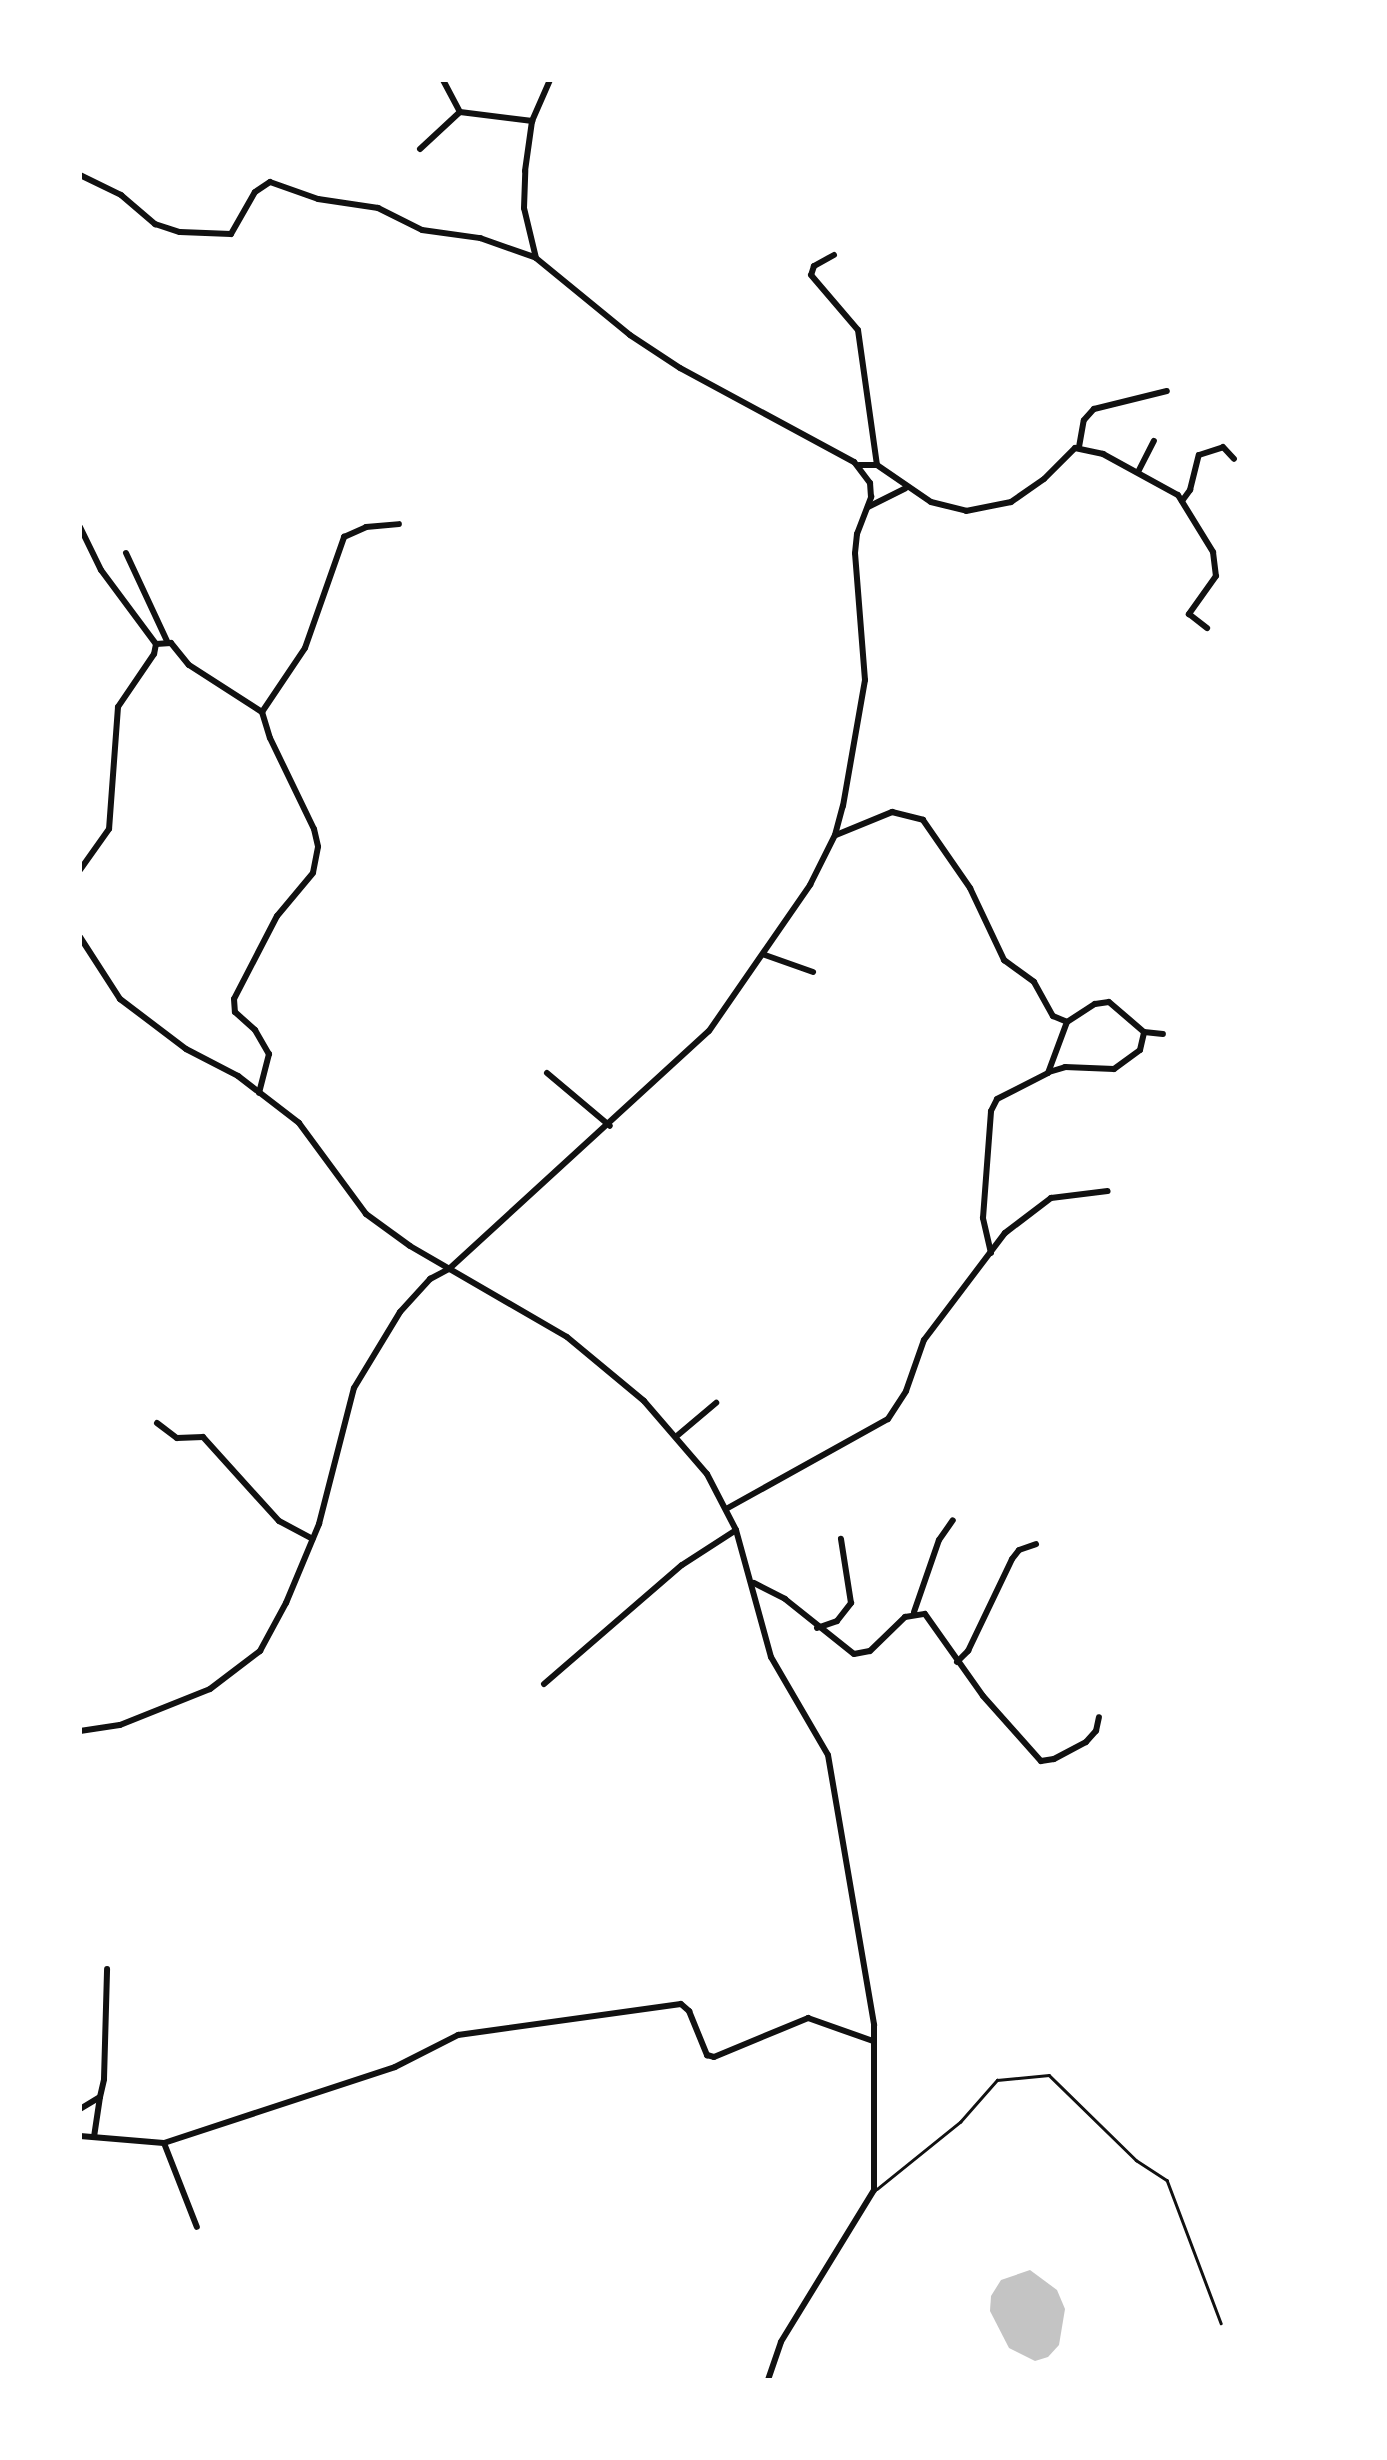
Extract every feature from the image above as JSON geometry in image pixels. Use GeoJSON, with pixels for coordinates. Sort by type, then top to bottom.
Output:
{"type":"FeatureCollection","features":[{"type":"Feature","properties":{"kind":"street"},"geometry":{"type":"LineString","coordinates":[[443,80],[460,112]]}},
{"type":"Feature","properties":{"kind":"street"},"geometry":{"type":"LineString","coordinates":[[536,258],[527,238],[524,208],[532,121],[550,80]]}},
{"type":"Feature","properties":{"kind":"street"},"geometry":{"type":"LineString","coordinates":[[420,149],[460,112],[532,121]]}},
{"type":"Feature","properties":{"kind":"street"},"geometry":{"type":"LineString","coordinates":[[80,176],[114,191],[146,218],[173,231],[231,234],[255,192],[270,182],[318,199],[378,208],[422,230],[480,238],[536,258],[630,335],[680,368],[858,466],[870,483],[868,508],[855,553],[865,680],[834,836],[810,886],[708,1032],[610,1126],[449,1269],[430,1279],[400,1312],[354,1388],[313,1539],[272,1632],[248,1664],[210,1689],[159,1710],[120,1725],[80,1731]]}},
{"type":"Feature","properties":{"kind":"street"},"geometry":{"type":"LineString","coordinates":[[834,255],[814,266],[811,276],[858,330],[876,465]]}},
{"type":"Feature","properties":{"kind":"street"},"geometry":{"type":"LineString","coordinates":[[858,466],[876,465],[906,488],[944,508],[996,507],[1044,478],[1080,447],[1084,420],[1094,409],[1167,391]]}},
{"type":"Feature","properties":{"kind":"street"},"geometry":{"type":"LineString","coordinates":[[1138,472],[1154,442]]}},
{"type":"Feature","properties":{"kind":"street"},"geometry":{"type":"LineString","coordinates":[[1080,447],[1138,472],[1182,500],[1217,563],[1214,581],[1189,614],[1206,628]]}},
{"type":"Feature","properties":{"kind":"street"},"geometry":{"type":"LineString","coordinates":[[1182,500],[1190,490],[1199,455],[1224,447],[1234,459]]}},
{"type":"Feature","properties":{"kind":"street"},"geometry":{"type":"LineString","coordinates":[[868,508],[906,488]]}},
{"type":"Feature","properties":{"kind":"street"},"geometry":{"type":"LineString","coordinates":[[262,712],[306,648],[339,544],[366,527],[399,524]]}},
{"type":"Feature","properties":{"kind":"street"},"geometry":{"type":"LineString","coordinates":[[80,527],[101,570],[156,644],[154,654],[118,707],[109,829],[80,870]]}},
{"type":"Feature","properties":{"kind":"street"},"geometry":{"type":"LineString","coordinates":[[126,553],[167,641],[189,665],[262,712],[270,738],[314,829],[318,846],[312,872],[278,916],[234,999],[235,1012],[256,1030],[270,1054],[260,1093]]}},
{"type":"Feature","properties":{"kind":"street"},"geometry":{"type":"LineString","coordinates":[[156,644],[167,641]]}},
{"type":"Feature","properties":{"kind":"street"},"geometry":{"type":"LineString","coordinates":[[834,836],[892,812],[923,820],[970,888],[1004,960],[1034,982],[1053,1016],[1067,1022]]}},
{"type":"Feature","properties":{"kind":"street"},"geometry":{"type":"LineString","coordinates":[[80,937],[120,999],[186,1048],[220,1065],[260,1093],[310,1134],[338,1181],[366,1214],[449,1269],[566,1337],[644,1401],[678,1436],[726,1509],[753,1582],[772,1657],[828,1755],[872,1991],[874,2190],[781,2342],[768,2380]]}},
{"type":"Feature","properties":{"kind":"street"},"geometry":{"type":"LineString","coordinates":[[765,955],[813,972]]}},
{"type":"Feature","properties":{"kind":"street"},"geometry":{"type":"LineString","coordinates":[[1048,1073],[1067,1022],[1095,1004],[1110,1002],[1144,1032],[1164,1034]]}},
{"type":"Feature","properties":{"kind":"street"},"geometry":{"type":"LineString","coordinates":[[990,1253],[983,1218],[991,1111],[997,1099],[1048,1073],[1069,1067],[1114,1069],[1140,1050],[1144,1032]]}},
{"type":"Feature","properties":{"kind":"street"},"geometry":{"type":"LineString","coordinates":[[546,1073],[610,1126]]}},
{"type":"Feature","properties":{"kind":"street"},"geometry":{"type":"LineString","coordinates":[[726,1509],[888,1418],[906,1392],[928,1334],[1005,1233],[1051,1198],[1108,1192]]}},
{"type":"Feature","properties":{"kind":"street"},"geometry":{"type":"LineString","coordinates":[[678,1436],[716,1403]]}},
{"type":"Feature","properties":{"kind":"street"},"geometry":{"type":"LineString","coordinates":[[157,1424],[177,1438],[203,1437],[280,1520],[313,1539]]}},
{"type":"Feature","properties":{"kind":"street"},"geometry":{"type":"LineString","coordinates":[[753,1582],[785,1599],[849,1652],[864,1654],[914,1612],[938,1540],[952,1520]]}},
{"type":"Feature","properties":{"kind":"street"},"geometry":{"type":"LineString","coordinates":[[544,1684],[682,1565],[736,1530]]}},
{"type":"Feature","properties":{"kind":"street"},"geometry":{"type":"LineString","coordinates":[[816,1628],[837,1621],[851,1603],[841,1539]]}},
{"type":"Feature","properties":{"kind":"street"},"geometry":{"type":"LineString","coordinates":[[957,1662],[968,1652],[1012,1560],[1019,1550],[1036,1544]]}},
{"type":"Feature","properties":{"kind":"street"},"geometry":{"type":"LineString","coordinates":[[914,1612],[926,1614],[957,1662],[1041,1761],[1054,1760],[1086,1742],[1096,1731],[1099,1717]]}},
{"type":"Feature","properties":{"kind":"street"},"geometry":{"type":"LineString","coordinates":[[94,2137],[108,1968]]}},
{"type":"Feature","properties":{"kind":"street"},"geometry":{"type":"LineString","coordinates":[[80,2136],[164,2143],[396,2067],[458,2035],[682,2004],[689,2011],[707,2055],[714,2057],[808,2018],[874,2041]]}},
{"type":"Feature","properties":{"kind":"street"},"geometry":{"type":"LineString","coordinates":[[80,2109],[100,2097]]}},
{"type":"Feature","properties":{"kind":"street"},"geometry":{"type":"LineString","coordinates":[[164,2143],[196,2227]]}},
{"type":"Feature","properties":{"kind":"lane"},"geometry":{"type":"LineString","coordinates":[[874,2190],[960,2122],[996,2080],[1049,2076],[1136,2160],[1167,2180],[1221,2323]]}},
{"type":"Feature","properties":{"kind":"building"},"geometry":{"type":"Polygon","coordinates":[[[1030,2270],[1057,2290],[1065,2309],[1059,2345],[1048,2357],[1035,2361],[1009,2348],[990,2311],[991,2296],[1001,2280],[1030,2270]]]}}]}
